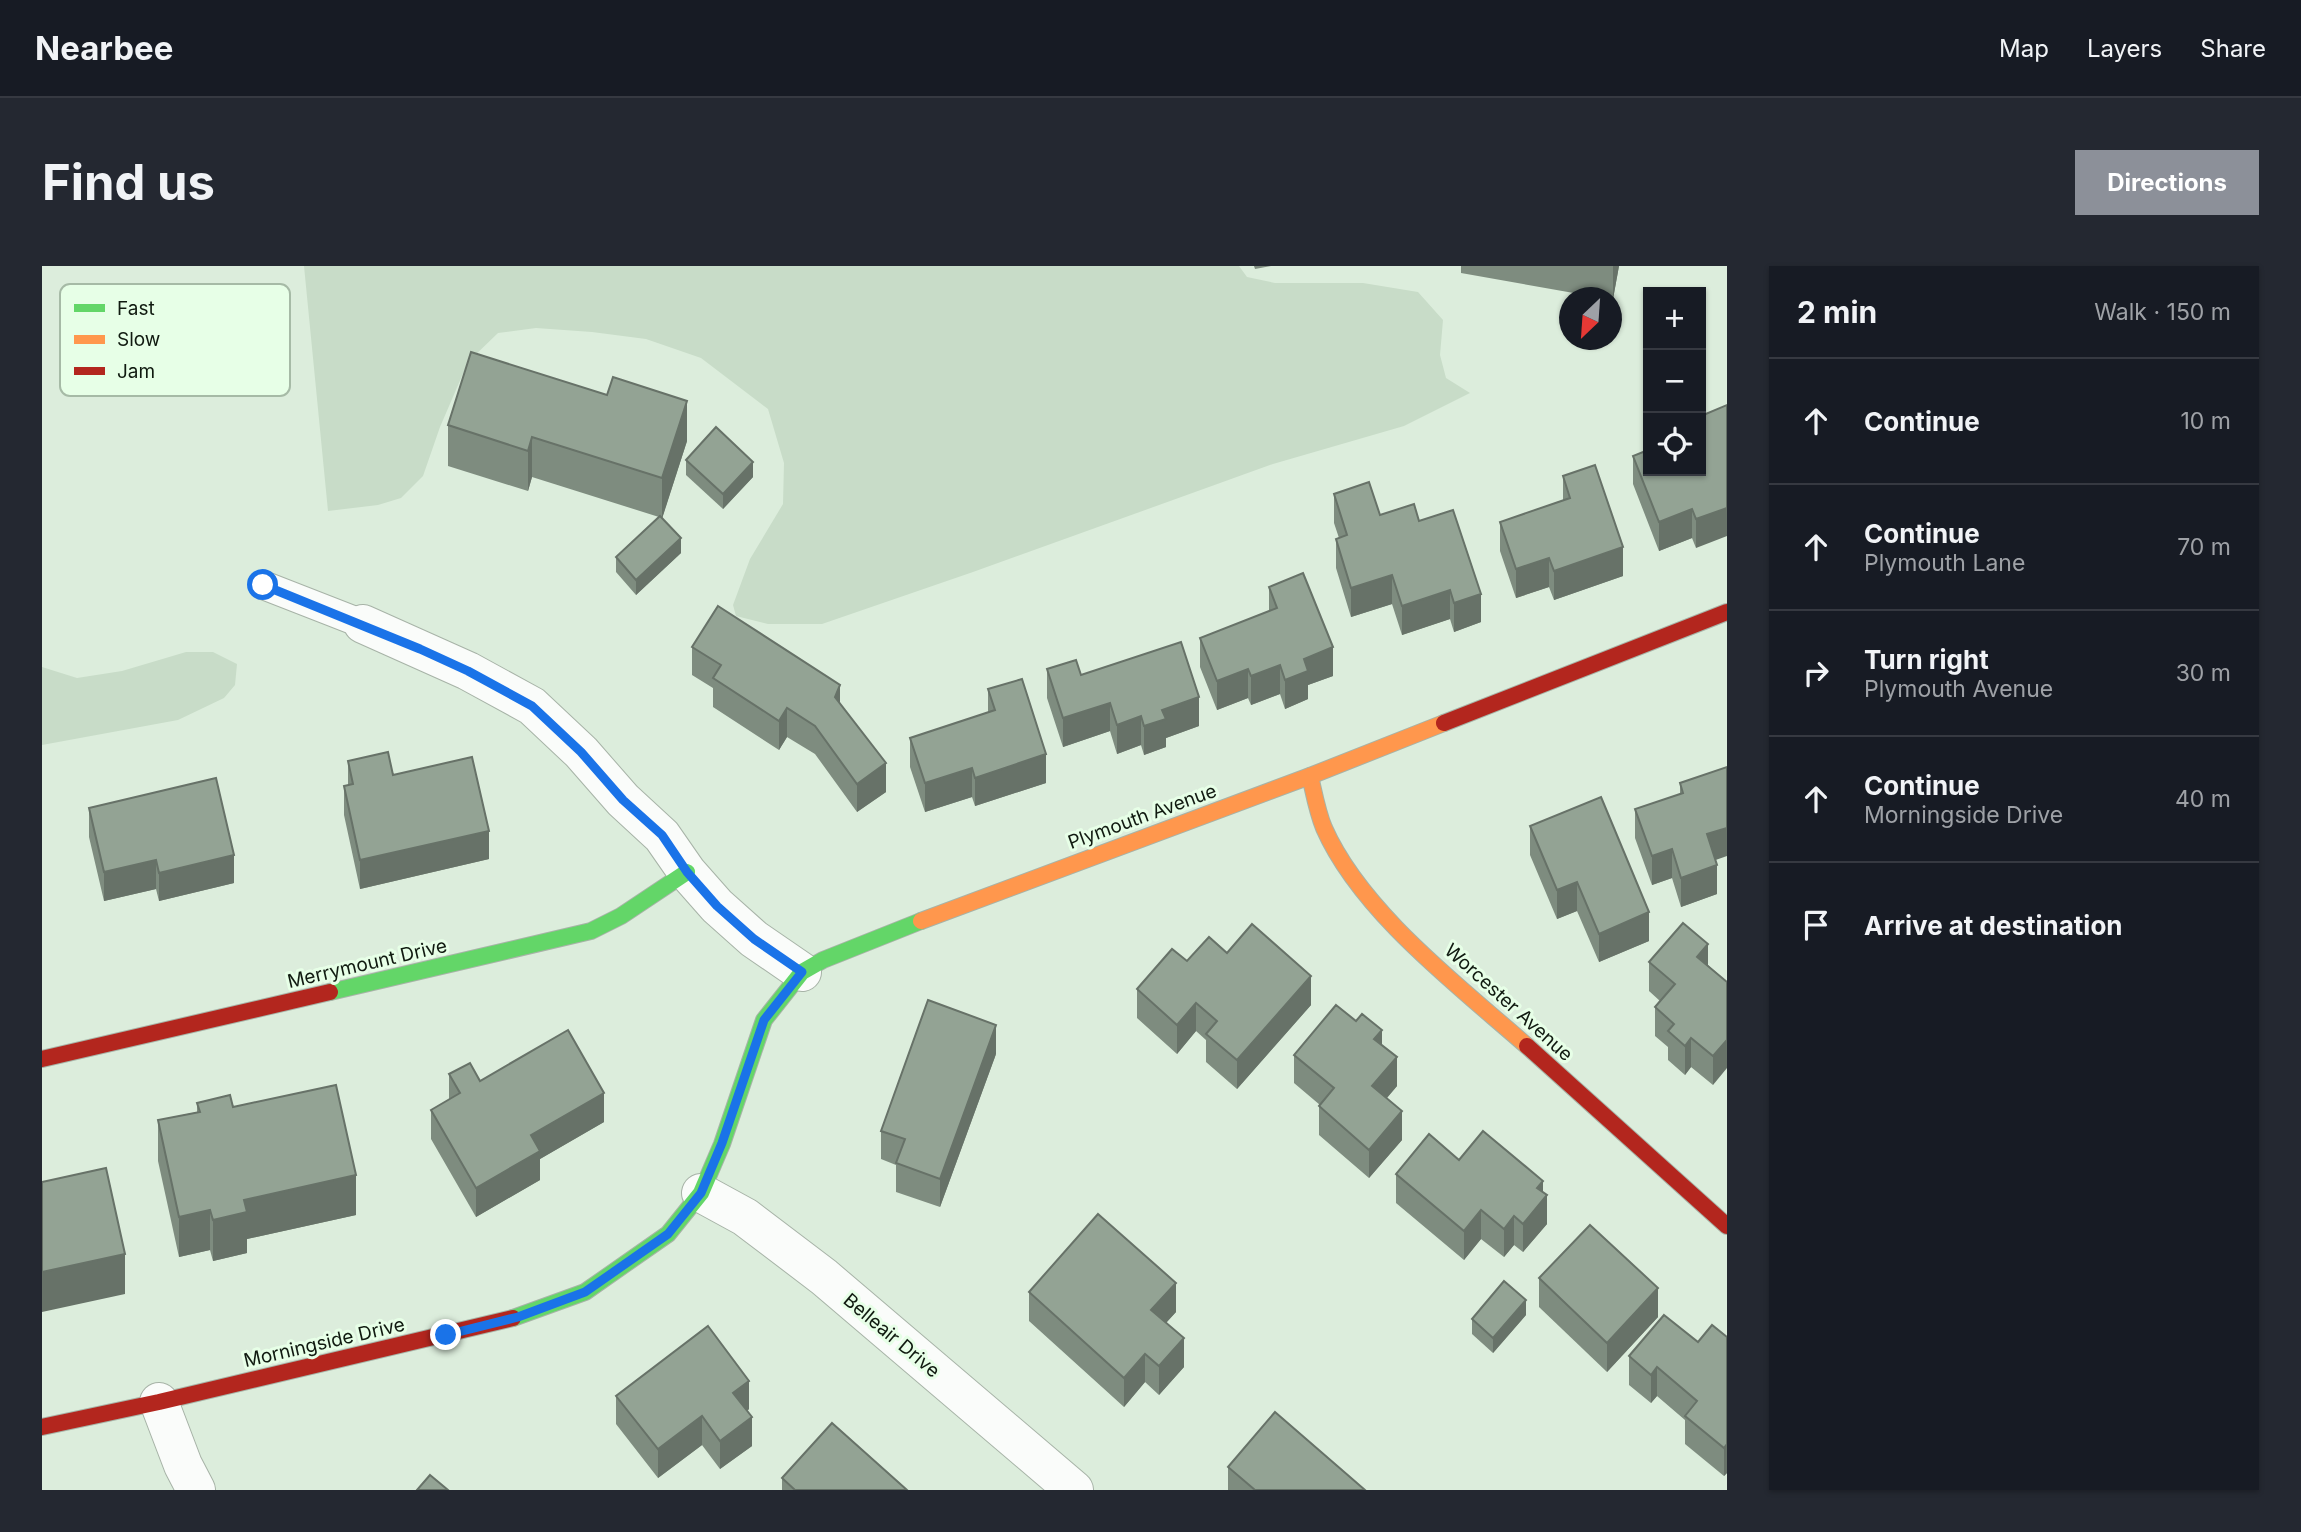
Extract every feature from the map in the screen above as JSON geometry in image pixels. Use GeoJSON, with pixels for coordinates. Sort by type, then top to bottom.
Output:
{"type":"FeatureCollection","features":[{"type":"Feature","properties":{"kind":"street","name":"Plymouth Avenue"},"geometry":{"type":"LineString","coordinates":[[701,1193],[722,1143],[764,1020],[802,972],[823,960],[874,938],[1310,775],[1727,612]]}},
{"type":"Feature","properties":{"kind":"street"},"geometry":{"type":"LineString","coordinates":[[363,624],[468,671],[532,706],[581,752],[623,800],[662,835],[687,872],[717,906],[754,939],[802,972]]}},
{"type":"Feature","properties":{"kind":"street","name":"Worcester Avenue"},"geometry":{"type":"LineString","coordinates":[[1310,775],[1326,832],[1352,874],[1380,911],[1446,974],[1727,1226]]}},
{"type":"Feature","properties":{"kind":"street","name":"Merrymount Drive"},"geometry":{"type":"LineString","coordinates":[[42,1059],[591,931],[621,916],[687,872]]}},
{"type":"Feature","properties":{"kind":"street","name":"Morningside Drive"},"geometry":{"type":"LineString","coordinates":[[42,1427],[518,1317],[585,1292],[668,1234],[701,1193]]}},
{"type":"Feature","properties":{"kind":"street","name":"Belleair Drive"},"geometry":{"type":"LineString","coordinates":[[701,1193],[745,1217],[824,1276],[1074,1490]]}},
{"type":"Feature","properties":{"kind":"street"},"geometry":{"type":"LineString","coordinates":[[159,1402],[183,1465],[196,1490]]}},
{"type":"Feature","properties":{"kind":"lane"},"geometry":{"type":"LineString","coordinates":[[263,585],[363,624]]}},
{"type":"Feature","properties":{"kind":"green space"},"geometry":{"type":"Polygon","coordinates":[[[304,266],[1239,266],[1247,277],[1275,283],[1363,283],[1418,292],[1443,320],[1440,355],[1446,378],[1470,393],[1404,426],[1273,464],[822,624],[768,624],[736,616],[733,605],[750,559],[783,504],[784,463],[768,409],[701,358],[646,339],[536,328],[498,333],[468,362],[440,427],[423,476],[401,498],[378,505],[328,511],[304,266]]]}},
{"type":"Feature","properties":{"kind":"green space"},"geometry":{"type":"Polygon","coordinates":[[[186,652],[213,652],[237,664],[235,685],[224,698],[178,720],[42,745],[42,667],[77,678],[122,671],[186,652]]]}},
{"type":"Feature","properties":{"kind":"building"},"geometry":{"type":"Polygon","coordinates":[[[471,352],[607,395],[613,377],[687,401],[662,478],[532,437],[528,451],[448,425],[471,352]]]}},
{"type":"Feature","properties":{"kind":"building"},"geometry":{"type":"Polygon","coordinates":[[[1727,405],[1727,508],[1696,519],[1692,509],[1659,522],[1633,456],[1643,452],[1643,476],[1706,476],[1706,414],[1727,405]]]}},
{"type":"Feature","properties":{"kind":"building"},"geometry":{"type":"Polygon","coordinates":[[[716,427],[753,462],[723,494],[686,460],[716,427]]]}},
{"type":"Feature","properties":{"kind":"building"},"geometry":{"type":"Polygon","coordinates":[[[1595,465],[1623,547],[1554,571],[1549,558],[1516,569],[1500,522],[1570,498],[1563,476],[1595,465]]]}},
{"type":"Feature","properties":{"kind":"building"},"geometry":{"type":"Polygon","coordinates":[[[1369,482],[1380,515],[1414,504],[1419,521],[1453,510],[1481,594],[1454,603],[1450,590],[1402,606],[1392,575],[1351,588],[1336,539],[1347,535],[1334,494],[1369,482]]]}},
{"type":"Feature","properties":{"kind":"building"},"geometry":{"type":"Polygon","coordinates":[[[660,516],[681,538],[636,580],[616,557],[660,516]]]}},
{"type":"Feature","properties":{"kind":"building"},"geometry":{"type":"Polygon","coordinates":[[[1303,573],[1333,647],[1304,659],[1308,671],[1285,680],[1280,665],[1251,676],[1248,669],[1217,681],[1200,638],[1277,608],[1269,587],[1303,573]]]}},
{"type":"Feature","properties":{"kind":"building"},"geometry":{"type":"Polygon","coordinates":[[[718,606],[840,685],[835,697],[886,763],[857,784],[815,726],[787,708],[779,721],[713,678],[721,665],[692,647],[718,606]]]}},
{"type":"Feature","properties":{"kind":"building"},"geometry":{"type":"Polygon","coordinates":[[[1181,642],[1199,697],[1162,710],[1166,719],[1144,726],[1141,716],[1117,725],[1110,703],[1063,718],[1047,669],[1076,660],[1081,675],[1181,642]]]}},
{"type":"Feature","properties":{"kind":"building"},"geometry":{"type":"Polygon","coordinates":[[[1022,679],[1046,754],[975,778],[972,768],[925,783],[910,738],[995,710],[988,689],[1022,679]]]}},
{"type":"Feature","properties":{"kind":"building"},"geometry":{"type":"Polygon","coordinates":[[[388,752],[393,775],[472,757],[489,831],[360,860],[344,786],[353,784],[348,761],[388,752]]]}},
{"type":"Feature","properties":{"kind":"building"},"geometry":{"type":"Polygon","coordinates":[[[1727,767],[1727,828],[1707,834],[1717,865],[1681,878],[1672,849],[1652,856],[1635,809],[1683,793],[1680,783],[1727,767]]]}},
{"type":"Feature","properties":{"kind":"building"},"geometry":{"type":"Polygon","coordinates":[[[216,778],[234,855],[159,873],[156,860],[104,872],[89,808],[216,778]]]}},
{"type":"Feature","properties":{"kind":"building"},"geometry":{"type":"Polygon","coordinates":[[[1601,797],[1649,912],[1599,934],[1577,882],[1557,890],[1530,826],[1601,797]]]}},
{"type":"Feature","properties":{"kind":"building"},"geometry":{"type":"Polygon","coordinates":[[[1683,923],[1708,944],[1697,957],[1727,982],[1727,1040],[1713,1056],[1691,1038],[1685,1046],[1668,1031],[1674,1024],[1655,1007],[1675,984],[1649,962],[1683,923]]]}},
{"type":"Feature","properties":{"kind":"building"},"geometry":{"type":"Polygon","coordinates":[[[1252,924],[1311,976],[1237,1060],[1206,1034],[1217,1021],[1196,1003],[1177,1025],[1137,989],[1172,949],[1187,961],[1209,937],[1227,953],[1252,924]]]}},
{"type":"Feature","properties":{"kind":"building"},"geometry":{"type":"Polygon","coordinates":[[[928,1000],[996,1025],[940,1179],[896,1163],[905,1139],[881,1131],[928,1000]]]}},
{"type":"Feature","properties":{"kind":"building"},"geometry":{"type":"Polygon","coordinates":[[[1336,1005],[1356,1021],[1362,1014],[1382,1030],[1374,1039],[1397,1057],[1372,1086],[1402,1111],[1369,1150],[1319,1106],[1334,1088],[1294,1055],[1336,1005]]]}},
{"type":"Feature","properties":{"kind":"building"},"geometry":{"type":"Polygon","coordinates":[[[568,1030],[604,1093],[531,1135],[540,1151],[476,1188],[431,1110],[460,1093],[449,1074],[470,1063],[480,1081],[568,1030]]]}},
{"type":"Feature","properties":{"kind":"building"},"geometry":{"type":"Polygon","coordinates":[[[336,1085],[356,1175],[244,1200],[247,1212],[213,1220],[210,1210],[179,1217],[158,1120],[200,1112],[197,1103],[230,1095],[233,1107],[336,1085]]]}},
{"type":"Feature","properties":{"kind":"building"},"geometry":{"type":"Polygon","coordinates":[[[1483,1131],[1543,1181],[1537,1188],[1547,1195],[1523,1224],[1514,1216],[1504,1229],[1481,1210],[1464,1231],[1396,1174],[1429,1134],[1459,1160],[1483,1131]]]}},
{"type":"Feature","properties":{"kind":"building"},"geometry":{"type":"Polygon","coordinates":[[[106,1168],[125,1254],[42,1272],[42,1182],[106,1168]]]}},
{"type":"Feature","properties":{"kind":"building"},"geometry":{"type":"Polygon","coordinates":[[[1098,1214],[1176,1283],[1151,1310],[1184,1338],[1159,1366],[1145,1354],[1124,1378],[1029,1292],[1098,1214]]]}},
{"type":"Feature","properties":{"kind":"building"},"geometry":{"type":"Polygon","coordinates":[[[1590,1225],[1658,1288],[1607,1343],[1539,1278],[1590,1225]]]}},
{"type":"Feature","properties":{"kind":"building"},"geometry":{"type":"Polygon","coordinates":[[[1504,1281],[1526,1300],[1493,1338],[1472,1319],[1504,1281]]]}},
{"type":"Feature","properties":{"kind":"building"},"geometry":{"type":"Polygon","coordinates":[[[1664,1315],[1698,1342],[1712,1325],[1727,1337],[1727,1444],[1724,1448],[1685,1416],[1697,1401],[1657,1367],[1651,1375],[1629,1356],[1664,1315]]]}},
{"type":"Feature","properties":{"kind":"building"},"geometry":{"type":"Polygon","coordinates":[[[708,1326],[749,1381],[733,1393],[752,1417],[720,1441],[702,1416],[658,1449],[616,1396],[708,1326]]]}},
{"type":"Feature","properties":{"kind":"building"},"geometry":{"type":"Polygon","coordinates":[[[1275,1412],[1365,1490],[1255,1490],[1228,1467],[1275,1412]]]}},
{"type":"Feature","properties":{"kind":"building"},"geometry":{"type":"Polygon","coordinates":[[[832,1423],[907,1490],[795,1490],[782,1478],[832,1423]]]}},
{"type":"Feature","properties":{"kind":"building"},"geometry":{"type":"Polygon","coordinates":[[[430,1475],[448,1490],[417,1490],[430,1475]]]}},
{"type":"Feature","properties":{"kind":"traffic: fast"},"geometry":{"type":"LineString","coordinates":[[330,992],[591,931],[621,916],[687,872]]}},
{"type":"Feature","properties":{"kind":"traffic: fast"},"geometry":{"type":"LineString","coordinates":[[513,1318],[585,1292],[668,1234],[701,1193],[722,1144],[764,1020],[802,972],[823,960],[921,921]]}},
{"type":"Feature","properties":{"kind":"traffic: slow"},"geometry":{"type":"LineString","coordinates":[[921,921],[1310,776],[1444,723]]}},
{"type":"Feature","properties":{"kind":"traffic: slow"},"geometry":{"type":"LineString","coordinates":[[1310,776],[1324,828],[1362,889],[1414,946],[1527,1046]]}},
{"type":"Feature","properties":{"kind":"traffic: jam"},"geometry":{"type":"LineString","coordinates":[[1444,723],[1727,612]]}},
{"type":"Feature","properties":{"kind":"traffic: jam"},"geometry":{"type":"LineString","coordinates":[[42,1059],[330,992]]}},
{"type":"Feature","properties":{"kind":"traffic: jam"},"geometry":{"type":"LineString","coordinates":[[1527,1046],[1727,1226]]}},
{"type":"Feature","properties":{"kind":"traffic: jam"},"geometry":{"type":"LineString","coordinates":[[42,1427],[513,1318]]}},
{"type":"Feature","properties":{"kind":"route"},"geometry":{"type":"LineString","coordinates":[[263,585],[420,649],[468,671],[532,706],[581,752],[623,800],[662,835],[687,872],[717,906],[754,939],[802,972],[764,1020],[722,1143],[701,1193],[668,1234],[585,1292],[518,1317],[446,1335]]}}]}
